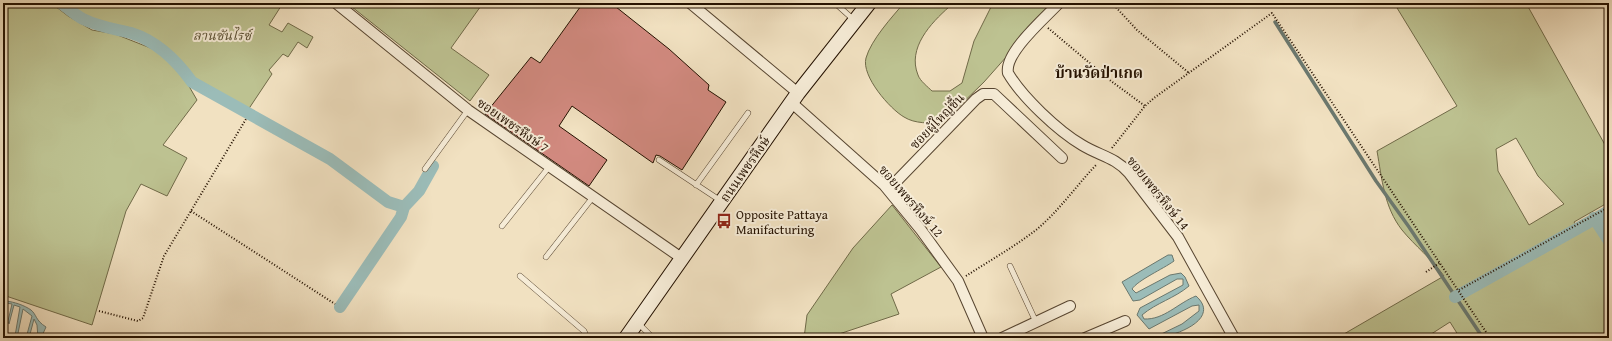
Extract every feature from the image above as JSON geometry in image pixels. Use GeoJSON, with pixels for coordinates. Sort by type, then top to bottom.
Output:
{"type":"FeatureCollection","features":[{"type":"Feature","properties":{"kind":"main road","name":"ถนนเพชรหึงษ์"},"geometry":{"type":"LineString","coordinates":[[626,338],[795,98],[869,3]]}},
{"type":"Feature","properties":{"kind":"street","name":"ซอยเพชรหึงษ์ 7"},"geometry":{"type":"LineString","coordinates":[[336,3],[468,110],[683,258]]}},
{"type":"Feature","properties":{"kind":"street","name":"ซอยเพชรหึงษ์ 12"},"geometry":{"type":"LineString","coordinates":[[690,3],[795,98],[888,190],[921,230],[958,281],[983,338]]}},
{"type":"Feature","properties":{"kind":"street","name":"ซอยเพชรหึงษ์ 14"},"geometry":{"type":"LineString","coordinates":[[1059,3],[1011,57],[1007,68],[1008,73],[1044,116],[1083,146],[1106,155],[1122,165],[1178,238],[1234,338]]}},
{"type":"Feature","properties":{"kind":"street","name":"ซอยผู้ใหญ่ชื้น"},"geometry":{"type":"LineString","coordinates":[[888,190],[976,99],[983,94],[994,94],[1062,158]]}},
{"type":"Feature","properties":{"kind":"street"},"geometry":{"type":"LineString","coordinates":[[1002,338],[1070,306]]}},
{"type":"Feature","properties":{"kind":"street"},"geometry":{"type":"LineString","coordinates":[[1085,338],[1125,321]]}},
{"type":"Feature","properties":{"kind":"lane"},"geometry":{"type":"LineString","coordinates":[[835,3],[855,21]]}},
{"type":"Feature","properties":{"kind":"lane"},"geometry":{"type":"LineString","coordinates":[[425,169],[468,110]]}},
{"type":"Feature","properties":{"kind":"lane"},"geometry":{"type":"LineString","coordinates":[[696,185],[748,113]]}},
{"type":"Feature","properties":{"kind":"lane"},"geometry":{"type":"LineString","coordinates":[[659,160],[721,202]]}},
{"type":"Feature","properties":{"kind":"lane"},"geometry":{"type":"LineString","coordinates":[[502,226],[549,167]]}},
{"type":"Feature","properties":{"kind":"lane"},"geometry":{"type":"LineString","coordinates":[[546,257],[593,197]]}},
{"type":"Feature","properties":{"kind":"lane"},"geometry":{"type":"LineString","coordinates":[[1010,266],[1036,322]]}},
{"type":"Feature","properties":{"kind":"lane"},"geometry":{"type":"LineString","coordinates":[[520,276],[584,331],[586,338]]}},
{"type":"Feature","properties":{"kind":"lane"},"geometry":{"type":"LineString","coordinates":[[637,323],[652,338]]}},
{"type":"Feature","properties":{"kind":"path"},"geometry":{"type":"LineString","coordinates":[[1112,3],[1137,30],[1189,73]]}},
{"type":"Feature","properties":{"kind":"path"},"geometry":{"type":"LineString","coordinates":[[958,281],[1035,230],[1061,207],[1082,180],[1106,155],[1145,106],[1272,13],[1441,262],[1490,338]]}},
{"type":"Feature","properties":{"kind":"path"},"geometry":{"type":"LineString","coordinates":[[1041,22],[1111,81],[1145,106]]}},
{"type":"Feature","properties":{"kind":"path"},"geometry":{"type":"LineString","coordinates":[[99,310],[138,321],[143,318],[164,256],[246,119]]}},
{"type":"Feature","properties":{"kind":"path"},"geometry":{"type":"LineString","coordinates":[[1459,290],[1609,207]]}},
{"type":"Feature","properties":{"kind":"path"},"geometry":{"type":"LineString","coordinates":[[191,211],[335,304]]}},
{"type":"Feature","properties":{"kind":"path"},"geometry":{"type":"LineString","coordinates":[[1426,272],[1441,262]]}},
{"type":"Feature","properties":{"kind":"green space"},"geometry":{"type":"Polygon","coordinates":[[[3,3],[51,3],[68,16],[92,30],[115,34],[153,49],[179,69],[197,100],[163,145],[187,158],[167,196],[141,184],[126,211],[92,325],[3,295],[3,3]]]}},
{"type":"Feature","properties":{"kind":"green space","name":"ลานซันไรซ์"},"geometry":{"type":"Polygon","coordinates":[[[65,3],[283,3],[269,25],[282,32],[288,23],[313,37],[307,48],[298,42],[288,57],[283,54],[269,70],[272,74],[248,110],[190,76],[183,63],[167,49],[143,35],[102,23],[80,14],[65,3]]]}},
{"type":"Feature","properties":{"kind":"green space"},"geometry":{"type":"Polygon","coordinates":[[[347,3],[483,3],[451,48],[489,75],[470,101],[347,3]]]}},
{"type":"Feature","properties":{"kind":"green space"},"geometry":{"type":"Polygon","coordinates":[[[904,3],[945,3],[949,7],[928,28],[918,46],[915,65],[922,82],[932,91],[950,91],[962,83],[974,41],[993,3],[1054,3],[984,82],[942,123],[923,123],[904,117],[891,107],[872,82],[866,65],[866,58],[872,44],[882,29],[904,3]]]}},
{"type":"Feature","properties":{"kind":"green space"},"geometry":{"type":"Polygon","coordinates":[[[1394,3],[1526,3],[1609,152],[1609,202],[1574,222],[1579,230],[1609,213],[1609,338],[1460,338],[1450,322],[1425,338],[1337,338],[1444,276],[1402,230],[1391,212],[1382,182],[1377,151],[1457,106],[1394,3]],[[1516,138],[1496,149],[1498,171],[1529,225],[1564,204],[1538,176],[1516,138]]]}},
{"type":"Feature","properties":{"kind":"green space"},"geometry":{"type":"Polygon","coordinates":[[[892,205],[941,267],[891,294],[899,314],[833,336],[833,338],[804,338],[807,315],[853,248],[892,205]]]}},
{"type":"Feature","properties":{"kind":"water"},"geometry":{"type":"Polygon","coordinates":[[[1168,255],[1172,255],[1174,261],[1145,278],[1132,289],[1136,293],[1170,275],[1181,273],[1185,277],[1189,286],[1178,294],[1147,311],[1142,315],[1144,319],[1158,317],[1196,296],[1203,305],[1203,313],[1199,320],[1182,331],[1171,335],[1153,338],[1182,324],[1199,311],[1199,305],[1192,306],[1149,329],[1137,315],[1140,308],[1183,285],[1183,279],[1177,279],[1140,300],[1133,301],[1122,282],[1168,255]]]}},
{"type":"Feature","properties":{"kind":"water"},"geometry":{"type":"Polygon","coordinates":[[[6,301],[22,305],[33,312],[40,322],[46,327],[41,338],[38,338],[37,325],[34,319],[29,338],[26,338],[32,316],[23,309],[17,338],[15,336],[20,307],[14,305],[9,324],[8,321],[12,304],[6,303],[3,306],[3,303],[6,301]]]}},
{"type":"Feature","properties":{"kind":"building"},"geometry":{"type":"Polygon","coordinates":[[[583,3],[611,3],[669,49],[709,85],[708,90],[726,102],[682,170],[656,155],[653,163],[572,106],[559,126],[607,160],[589,186],[485,114],[531,57],[540,63],[583,3]]]}},
{"type":"Feature","properties":{"kind":"waterway"},"geometry":{"type":"LineString","coordinates":[[61,3],[77,16],[89,22],[131,33],[149,41],[173,59],[192,82],[330,159],[388,202],[404,207],[419,191],[433,166]]}},
{"type":"Feature","properties":{"kind":"waterway"},"geometry":{"type":"LineString","coordinates":[[1275,22],[1376,181],[1409,227],[1483,338]]}},
{"type":"Feature","properties":{"kind":"waterway"},"geometry":{"type":"LineString","coordinates":[[340,307],[401,217],[404,207]]}},
{"type":"Feature","properties":{"kind":"waterway"},"geometry":{"type":"LineString","coordinates":[[1455,297],[1609,211]]}},
{"type":"Feature","properties":{"kind":"waterway"},"geometry":{"type":"LineString","coordinates":[[1594,218],[1609,241]]}},
{"type":"Feature","properties":{"kind":"place","name":"Opposite Pattaya Manifacturing"},"geometry":{"type":"Point","coordinates":[724,221]}},
{"type":"Feature","properties":{"kind":"district","name":"บ้านวัดป่าเกด"},"geometry":{"type":"Point","coordinates":[1099,72]}}]}
